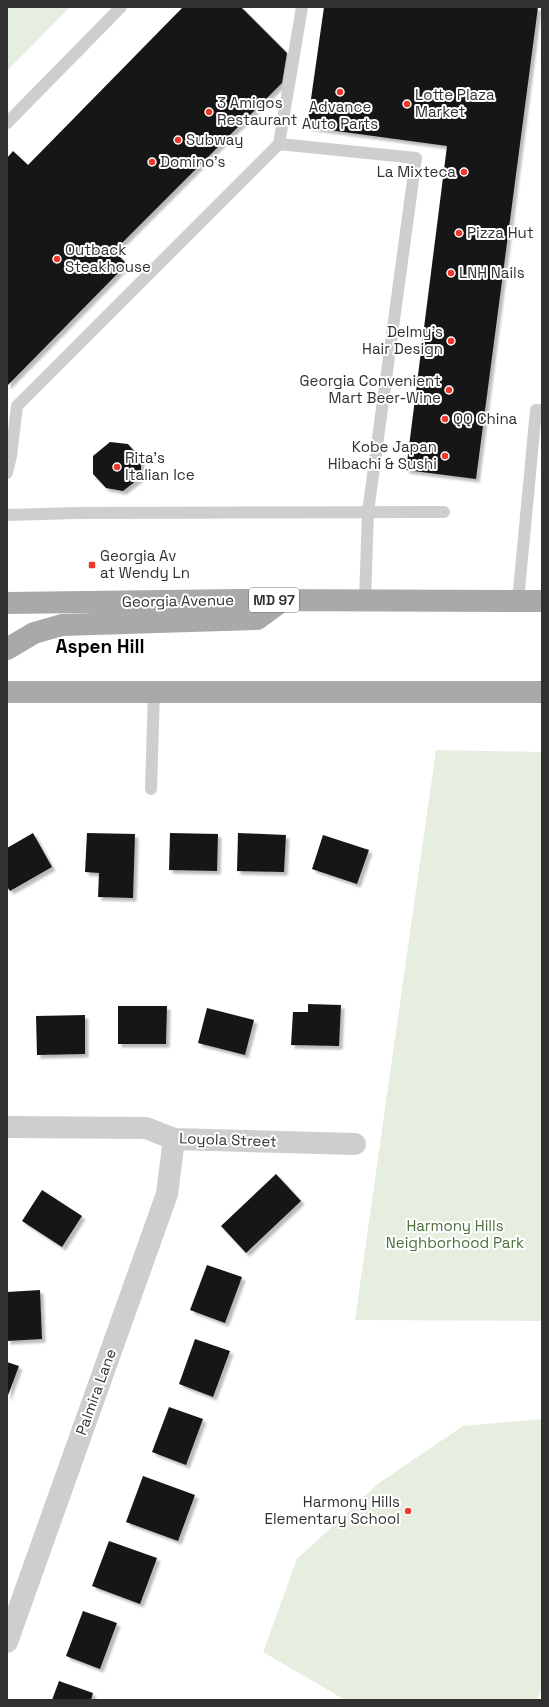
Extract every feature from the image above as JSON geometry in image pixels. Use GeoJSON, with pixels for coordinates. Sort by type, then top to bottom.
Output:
{"type":"FeatureCollection","features":[{"type":"Feature","properties":{"kind":"main road","name":"Georgia Avenue"},"geometry":{"type":"LineString","coordinates":[[7,603],[283,600],[542,601]]}},
{"type":"Feature","properties":{"kind":"main road"},"geometry":{"type":"LineString","coordinates":[[7,649],[34,633],[62,625],[257,619],[283,600]]}},
{"type":"Feature","properties":{"kind":"main road"},"geometry":{"type":"LineString","coordinates":[[7,692],[542,692]]}},
{"type":"Feature","properties":{"kind":"street","name":"Loyola Street"},"geometry":{"type":"LineString","coordinates":[[7,1127],[146,1128],[174,1139],[356,1144]]}},
{"type":"Feature","properties":{"kind":"street","name":"Palmira Lane"},"geometry":{"type":"LineString","coordinates":[[7,1642],[167,1194],[174,1139]]}},
{"type":"Feature","properties":{"kind":"lane"},"geometry":{"type":"LineString","coordinates":[[7,123],[121,7]]}},
{"type":"Feature","properties":{"kind":"lane"},"geometry":{"type":"LineString","coordinates":[[7,472],[17,406],[280,144],[302,7]]}},
{"type":"Feature","properties":{"kind":"lane"},"geometry":{"type":"LineString","coordinates":[[280,144],[416,158],[368,512],[365,600]]}},
{"type":"Feature","properties":{"kind":"lane"},"geometry":{"type":"LineString","coordinates":[[518,601],[536,410],[542,410]]}},
{"type":"Feature","properties":{"kind":"lane"},"geometry":{"type":"LineString","coordinates":[[7,515],[77,513],[444,512]]}},
{"type":"Feature","properties":{"kind":"lane"},"geometry":{"type":"LineString","coordinates":[[151,789],[154,691]]}},
{"type":"Feature","properties":{"kind":"green space"},"geometry":{"type":"Polygon","coordinates":[[[7,7],[70,7],[7,71],[7,7]]]}},
{"type":"Feature","properties":{"kind":"green space","name":"Harmony Hills Neighborhood Park"},"geometry":{"type":"Polygon","coordinates":[[[436,750],[542,752],[542,1321],[355,1320],[436,750]]]}},
{"type":"Feature","properties":{"kind":"green space"},"geometry":{"type":"Polygon","coordinates":[[[542,1419],[542,1690],[536,1700],[345,1700],[263,1652],[297,1559],[379,1483],[463,1426],[542,1419]]]}},
{"type":"Feature","properties":{"kind":"building"},"geometry":{"type":"Polygon","coordinates":[[[183,7],[241,7],[287,53],[282,83],[114,251],[127,264],[7,386],[7,158],[13,151],[28,165],[183,7]]]}},
{"type":"Feature","properties":{"kind":"building"},"geometry":{"type":"Polygon","coordinates":[[[324,7],[538,7],[476,479],[406,470],[447,146],[307,127],[324,7]]]}},
{"type":"Feature","properties":{"kind":"building","name":"Rita's Italian Ice"},"geometry":{"type":"Polygon","coordinates":[[[110,442],[128,444],[141,459],[141,477],[123,491],[106,488],[93,474],[93,456],[110,442]]]}},
{"type":"Feature","properties":{"kind":"building"},"geometry":{"type":"Polygon","coordinates":[[[33,833],[52,867],[10,891],[7,887],[7,848],[33,833]]]}},
{"type":"Feature","properties":{"kind":"building"},"geometry":{"type":"Polygon","coordinates":[[[87,833],[135,834],[133,898],[98,897],[99,873],[85,872],[87,833]]]}},
{"type":"Feature","properties":{"kind":"building"},"geometry":{"type":"Polygon","coordinates":[[[170,833],[218,834],[217,871],[169,870],[170,833]]]}},
{"type":"Feature","properties":{"kind":"building"},"geometry":{"type":"Polygon","coordinates":[[[238,833],[286,835],[284,872],[237,871],[238,833]]]}},
{"type":"Feature","properties":{"kind":"building"},"geometry":{"type":"Polygon","coordinates":[[[323,835],[369,850],[357,884],[312,869],[323,835]]]}},
{"type":"Feature","properties":{"kind":"building"},"geometry":{"type":"Polygon","coordinates":[[[308,1004],[341,1005],[339,1046],[291,1045],[293,1012],[308,1012],[308,1004]]]}},
{"type":"Feature","properties":{"kind":"building"},"geometry":{"type":"Polygon","coordinates":[[[118,1006],[167,1006],[166,1044],[118,1044],[118,1006]]]}},
{"type":"Feature","properties":{"kind":"building"},"geometry":{"type":"Polygon","coordinates":[[[207,1008],[254,1020],[245,1055],[198,1043],[207,1008]]]}},
{"type":"Feature","properties":{"kind":"building"},"geometry":{"type":"Polygon","coordinates":[[[85,1015],[85,1054],[37,1055],[36,1016],[85,1015]]]}},
{"type":"Feature","properties":{"kind":"building"},"geometry":{"type":"Polygon","coordinates":[[[276,1174],[301,1201],[246,1253],[221,1226],[276,1174]]]}},
{"type":"Feature","properties":{"kind":"building"},"geometry":{"type":"Polygon","coordinates":[[[42,1190],[82,1216],[62,1247],[22,1221],[42,1190]]]}},
{"type":"Feature","properties":{"kind":"building"},"geometry":{"type":"Polygon","coordinates":[[[207,1265],[242,1277],[225,1323],[190,1310],[207,1265]]]}},
{"type":"Feature","properties":{"kind":"building"},"geometry":{"type":"Polygon","coordinates":[[[40,1290],[42,1339],[7,1341],[7,1292],[40,1290]]]}},
{"type":"Feature","properties":{"kind":"building"},"geometry":{"type":"Polygon","coordinates":[[[195,1339],[230,1351],[213,1397],[179,1384],[195,1339]]]}},
{"type":"Feature","properties":{"kind":"building"},"geometry":{"type":"Polygon","coordinates":[[[7,1362],[19,1366],[7,1398],[7,1362]]]}},
{"type":"Feature","properties":{"kind":"building"},"geometry":{"type":"Polygon","coordinates":[[[169,1407],[203,1419],[186,1465],[152,1452],[169,1407]]]}},
{"type":"Feature","properties":{"kind":"building"},"geometry":{"type":"Polygon","coordinates":[[[143,1476],[195,1495],[178,1541],[126,1522],[143,1476]]]}},
{"type":"Feature","properties":{"kind":"building"},"geometry":{"type":"Polygon","coordinates":[[[109,1541],[157,1558],[140,1604],[92,1586],[109,1541]]]}},
{"type":"Feature","properties":{"kind":"building"},"geometry":{"type":"Polygon","coordinates":[[[83,1611],[117,1623],[100,1669],[66,1656],[83,1611]]]}},
{"type":"Feature","properties":{"kind":"building"},"geometry":{"type":"Polygon","coordinates":[[[59,1681],[93,1693],[91,1700],[52,1700],[59,1681]]]}},
{"type":"Feature","properties":{"kind":"place","name":"Advance Auto Parts"},"geometry":{"type":"Point","coordinates":[340,92]}},
{"type":"Feature","properties":{"kind":"place","name":"Lotte Plaza Market"},"geometry":{"type":"Point","coordinates":[407,104]}},
{"type":"Feature","properties":{"kind":"place","name":"3 Amigos Restaurant"},"geometry":{"type":"Point","coordinates":[209,112]}},
{"type":"Feature","properties":{"kind":"place","name":"Subway"},"geometry":{"type":"Point","coordinates":[178,140]}},
{"type":"Feature","properties":{"kind":"place","name":"Domino's"},"geometry":{"type":"Point","coordinates":[152,162]}},
{"type":"Feature","properties":{"kind":"place","name":"La Mixteca"},"geometry":{"type":"Point","coordinates":[464,172]}},
{"type":"Feature","properties":{"kind":"place","name":"Pizza Hut"},"geometry":{"type":"Point","coordinates":[459,233]}},
{"type":"Feature","properties":{"kind":"place","name":"Outback Steakhouse"},"geometry":{"type":"Point","coordinates":[57,259]}},
{"type":"Feature","properties":{"kind":"place","name":"LNH Nails"},"geometry":{"type":"Point","coordinates":[451,273]}},
{"type":"Feature","properties":{"kind":"place","name":"Delmy's Hair Design"},"geometry":{"type":"Point","coordinates":[451,341]}},
{"type":"Feature","properties":{"kind":"place","name":"Georgia Convenient Mart Beer-Wine"},"geometry":{"type":"Point","coordinates":[449,390]}},
{"type":"Feature","properties":{"kind":"place","name":"QQ China"},"geometry":{"type":"Point","coordinates":[445,419]}},
{"type":"Feature","properties":{"kind":"place","name":"Kobe Japan Hibachi & Sushi"},"geometry":{"type":"Point","coordinates":[445,456]}},
{"type":"Feature","properties":{"kind":"place","name":"Rita's Italian Ice"},"geometry":{"type":"Point","coordinates":[117,467]}},
{"type":"Feature","properties":{"kind":"place","name":"Georgia Av at Wendy Ln"},"geometry":{"type":"Point","coordinates":[92,565]}},
{"type":"Feature","properties":{"kind":"place","name":"Harmony Hills Elementary School"},"geometry":{"type":"Point","coordinates":[408,1511]}},
{"type":"Feature","properties":{"kind":"district","name":"Aspen Hill"},"geometry":{"type":"Point","coordinates":[100,646]}}]}
